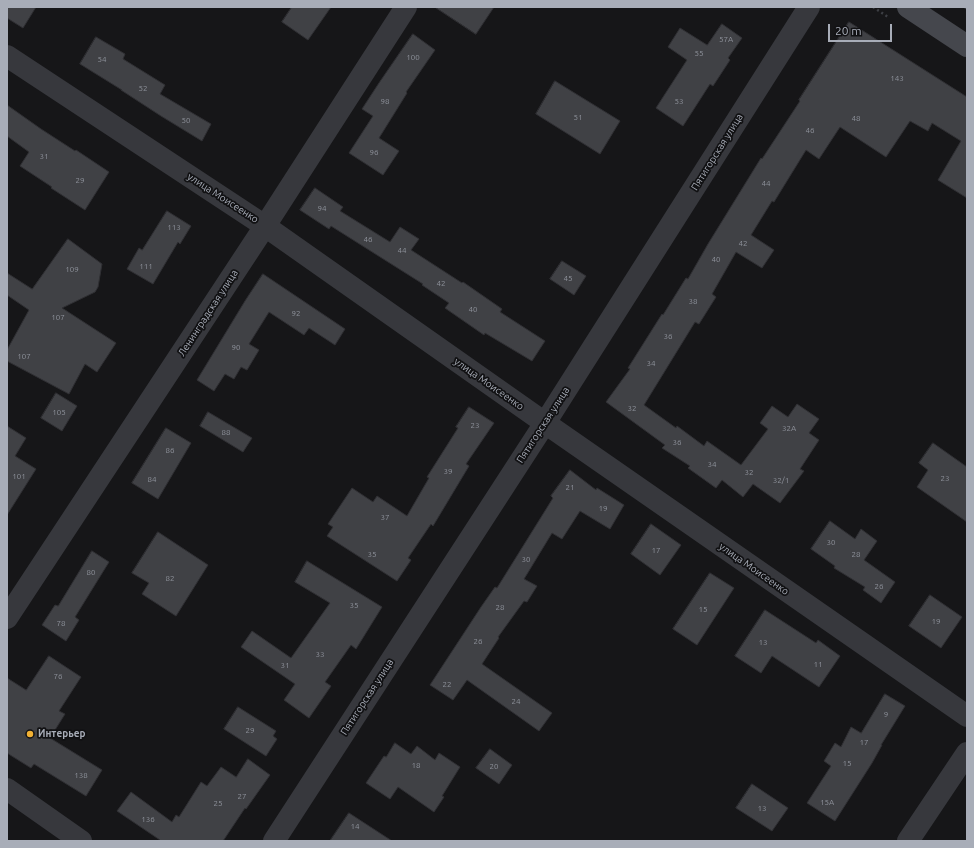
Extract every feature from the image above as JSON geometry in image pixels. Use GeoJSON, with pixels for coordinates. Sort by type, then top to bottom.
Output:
{"type":"FeatureCollection","features":[{"type":"Feature","properties":{"kind":"street","name":"Ленинградская улица"},"geometry":{"type":"LineString","coordinates":[[7,618],[265,226],[406,7]]}},
{"type":"Feature","properties":{"kind":"street","name":"Пятигорская улица"},"geometry":{"type":"LineString","coordinates":[[274,841],[545,423],[809,7]]}},
{"type":"Feature","properties":{"kind":"street"},"geometry":{"type":"LineString","coordinates":[[908,7],[967,46]]}},
{"type":"Feature","properties":{"kind":"street","name":"улица Моисеенко"},"geometry":{"type":"LineString","coordinates":[[7,56],[265,226],[545,423],[967,716]]}},
{"type":"Feature","properties":{"kind":"street"},"geometry":{"type":"LineString","coordinates":[[908,841],[967,752]]}},
{"type":"Feature","properties":{"kind":"street"},"geometry":{"type":"LineString","coordinates":[[7,789],[81,841]]}},
{"type":"Feature","properties":{"kind":"building"},"geometry":{"type":"Polygon","coordinates":[[[7,7],[36,7],[23,28],[7,18],[7,7]]]}},
{"type":"Feature","properties":{"kind":"building"},"geometry":{"type":"Polygon","coordinates":[[[292,7],[331,7],[308,40],[282,22],[292,7]]]}},
{"type":"Feature","properties":{"kind":"building"},"geometry":{"type":"Polygon","coordinates":[[[435,7],[494,7],[476,34],[435,7]]]}},
{"type":"Feature","properties":{"kind":"building"},"geometry":{"type":"Polygon","coordinates":[[[849,22],[967,97],[967,198],[938,180],[961,141],[932,123],[928,131],[910,121],[886,157],[840,127],[819,159],[806,150],[774,202],[772,201],[751,235],[774,250],[762,268],[736,252],[712,294],[716,297],[699,324],[695,322],[644,405],[676,428],[677,426],[704,446],[707,441],[741,465],[768,429],[760,423],[772,406],[788,417],[797,404],[819,419],[809,433],[819,440],[800,469],[804,471],[780,503],[753,484],[743,497],[722,480],[716,488],[688,468],[690,466],[662,448],[665,445],[606,402],[630,369],[628,368],[686,278],[688,279],[761,158],[762,159],[800,101],[799,100],[849,22]]]}},
{"type":"Feature","properties":{"kind":"building"},"geometry":{"type":"Polygon","coordinates":[[[722,24],[742,38],[728,58],[730,60],[713,86],[710,84],[683,126],[656,108],[687,60],[668,47],[680,28],[707,45],[722,24]]]}},
{"type":"Feature","properties":{"kind":"building"},"geometry":{"type":"Polygon","coordinates":[[[413,34],[435,50],[406,92],[407,93],[379,138],[399,151],[383,175],[349,153],[373,116],[362,109],[413,34]]]}},
{"type":"Feature","properties":{"kind":"building"},"geometry":{"type":"Polygon","coordinates":[[[96,37],[125,54],[123,59],[165,85],[160,94],[211,124],[202,141],[80,64],[96,37]]]}},
{"type":"Feature","properties":{"kind":"building"},"geometry":{"type":"Polygon","coordinates":[[[555,81],[620,121],[600,154],[536,114],[555,81]]]}},
{"type":"Feature","properties":{"kind":"building"},"geometry":{"type":"Polygon","coordinates":[[[7,105],[41,129],[109,172],[85,210],[20,166],[29,152],[7,136],[7,105]]]}},
{"type":"Feature","properties":{"kind":"building"},"geometry":{"type":"Polygon","coordinates":[[[315,188],[343,207],[340,211],[390,242],[400,227],[419,239],[411,250],[462,283],[463,282],[502,309],[500,312],[545,341],[532,361],[485,333],[484,335],[445,308],[449,303],[422,285],[423,284],[331,226],[329,229],[300,210],[315,188]]]}},
{"type":"Feature","properties":{"kind":"building"},"geometry":{"type":"Polygon","coordinates":[[[167,211],[191,226],[180,244],[178,242],[153,284],[127,269],[139,248],[142,250],[167,211]]]}},
{"type":"Feature","properties":{"kind":"building"},"geometry":{"type":"Polygon","coordinates":[[[68,239],[102,264],[98,287],[95,292],[62,308],[116,343],[97,372],[85,364],[69,394],[7,361],[7,350],[29,310],[7,295],[7,273],[32,289],[68,239]]]}},
{"type":"Feature","properties":{"kind":"building"},"geometry":{"type":"Polygon","coordinates":[[[562,261],[586,276],[574,295],[550,279],[562,261]]]}},
{"type":"Feature","properties":{"kind":"building"},"geometry":{"type":"Polygon","coordinates":[[[263,274],[345,329],[335,345],[309,328],[304,335],[269,312],[249,344],[259,350],[247,370],[241,367],[234,379],[225,374],[214,391],[197,380],[263,274]]]}},
{"type":"Feature","properties":{"kind":"building"},"geometry":{"type":"Polygon","coordinates":[[[56,393],[77,406],[62,431],[41,418],[56,393]]]}},
{"type":"Feature","properties":{"kind":"building"},"geometry":{"type":"Polygon","coordinates":[[[469,407],[494,423],[466,464],[469,466],[433,526],[431,524],[408,558],[411,560],[397,581],[327,536],[333,527],[328,524],[352,488],[373,502],[377,496],[407,516],[429,478],[427,477],[458,428],[456,427],[469,407]]]}},
{"type":"Feature","properties":{"kind":"building"},"geometry":{"type":"Polygon","coordinates":[[[208,412],[252,438],[243,452],[200,426],[208,412]]]}},
{"type":"Feature","properties":{"kind":"building"},"geometry":{"type":"Polygon","coordinates":[[[7,426],[26,438],[15,456],[36,469],[7,515],[7,426]]]}},
{"type":"Feature","properties":{"kind":"building"},"geometry":{"type":"Polygon","coordinates":[[[166,428],[191,443],[158,499],[132,483],[166,428]]]}},
{"type":"Feature","properties":{"kind":"building"},"geometry":{"type":"Polygon","coordinates":[[[933,443],[967,467],[967,522],[917,487],[928,470],[919,463],[933,443]]]}},
{"type":"Feature","properties":{"kind":"building"},"geometry":{"type":"Polygon","coordinates":[[[570,470],[596,490],[597,488],[624,505],[610,529],[580,511],[562,539],[552,533],[524,579],[537,586],[527,602],[524,601],[498,637],[499,638],[482,664],[552,713],[539,731],[467,680],[453,700],[430,685],[481,607],[495,587],[497,588],[553,498],[551,496],[570,470]]]}},
{"type":"Feature","properties":{"kind":"building"},"geometry":{"type":"Polygon","coordinates":[[[830,521],[855,539],[861,529],[877,541],[864,560],[895,582],[881,603],[863,590],[865,587],[834,568],[835,566],[811,549],[830,521]]]}},
{"type":"Feature","properties":{"kind":"building"},"geometry":{"type":"Polygon","coordinates":[[[651,524],[681,545],[660,575],[631,554],[651,524]]]}},
{"type":"Feature","properties":{"kind":"building"},"geometry":{"type":"Polygon","coordinates":[[[158,532],[208,565],[176,616],[142,594],[149,583],[132,573],[158,532]]]}},
{"type":"Feature","properties":{"kind":"building"},"geometry":{"type":"Polygon","coordinates":[[[92,551],[109,562],[75,617],[79,620],[66,641],[42,625],[55,605],[58,606],[92,551]]]}},
{"type":"Feature","properties":{"kind":"building"},"geometry":{"type":"Polygon","coordinates":[[[307,561],[382,607],[356,649],[351,645],[325,682],[331,686],[309,718],[284,700],[295,684],[241,647],[252,631],[291,658],[330,603],[295,582],[307,561]]]}},
{"type":"Feature","properties":{"kind":"building"},"geometry":{"type":"Polygon","coordinates":[[[710,573],[734,588],[697,645],[673,629],[710,573]]]}},
{"type":"Feature","properties":{"kind":"building"},"geometry":{"type":"Polygon","coordinates":[[[930,595],[962,617],[941,648],[909,626],[930,595]]]}},
{"type":"Feature","properties":{"kind":"building"},"geometry":{"type":"Polygon","coordinates":[[[765,610],[816,643],[818,640],[840,656],[819,687],[772,656],[761,673],[735,656],[765,610]]]}},
{"type":"Feature","properties":{"kind":"building"},"geometry":{"type":"Polygon","coordinates":[[[49,656],[81,677],[59,711],[65,714],[50,738],[102,770],[86,796],[34,764],[31,768],[7,753],[7,678],[26,690],[49,656]]]}},
{"type":"Feature","properties":{"kind":"building"},"geometry":{"type":"Polygon","coordinates":[[[885,694],[905,706],[881,745],[872,763],[835,821],[807,803],[831,766],[824,761],[835,743],[841,747],[851,727],[861,733],[885,694]]]}},
{"type":"Feature","properties":{"kind":"building"},"geometry":{"type":"Polygon","coordinates":[[[238,707],[276,731],[273,736],[277,739],[266,756],[224,729],[238,707]]]}},
{"type":"Feature","properties":{"kind":"building"},"geometry":{"type":"Polygon","coordinates":[[[395,743],[411,754],[417,746],[435,760],[439,753],[460,767],[434,812],[398,787],[390,799],[366,783],[384,756],[386,757],[395,743]]]}},
{"type":"Feature","properties":{"kind":"building"},"geometry":{"type":"Polygon","coordinates":[[[490,749],[512,765],[499,784],[476,768],[490,749]]]}},
{"type":"Feature","properties":{"kind":"building"},"geometry":{"type":"Polygon","coordinates":[[[248,759],[270,775],[246,809],[245,808],[223,841],[159,841],[160,840],[117,811],[131,792],[172,822],[176,815],[179,817],[201,782],[207,786],[221,767],[236,777],[248,759]]]}},
{"type":"Feature","properties":{"kind":"building"},"geometry":{"type":"Polygon","coordinates":[[[752,784],[788,808],[772,831],[736,808],[752,784]]]}},
{"type":"Feature","properties":{"kind":"building"},"geometry":{"type":"Polygon","coordinates":[[[349,813],[392,841],[330,841],[349,813]]]}},
{"type":"Feature","properties":{"kind":"place","name":"Интерьер"},"geometry":{"type":"Point","coordinates":[30,734]}}]}
